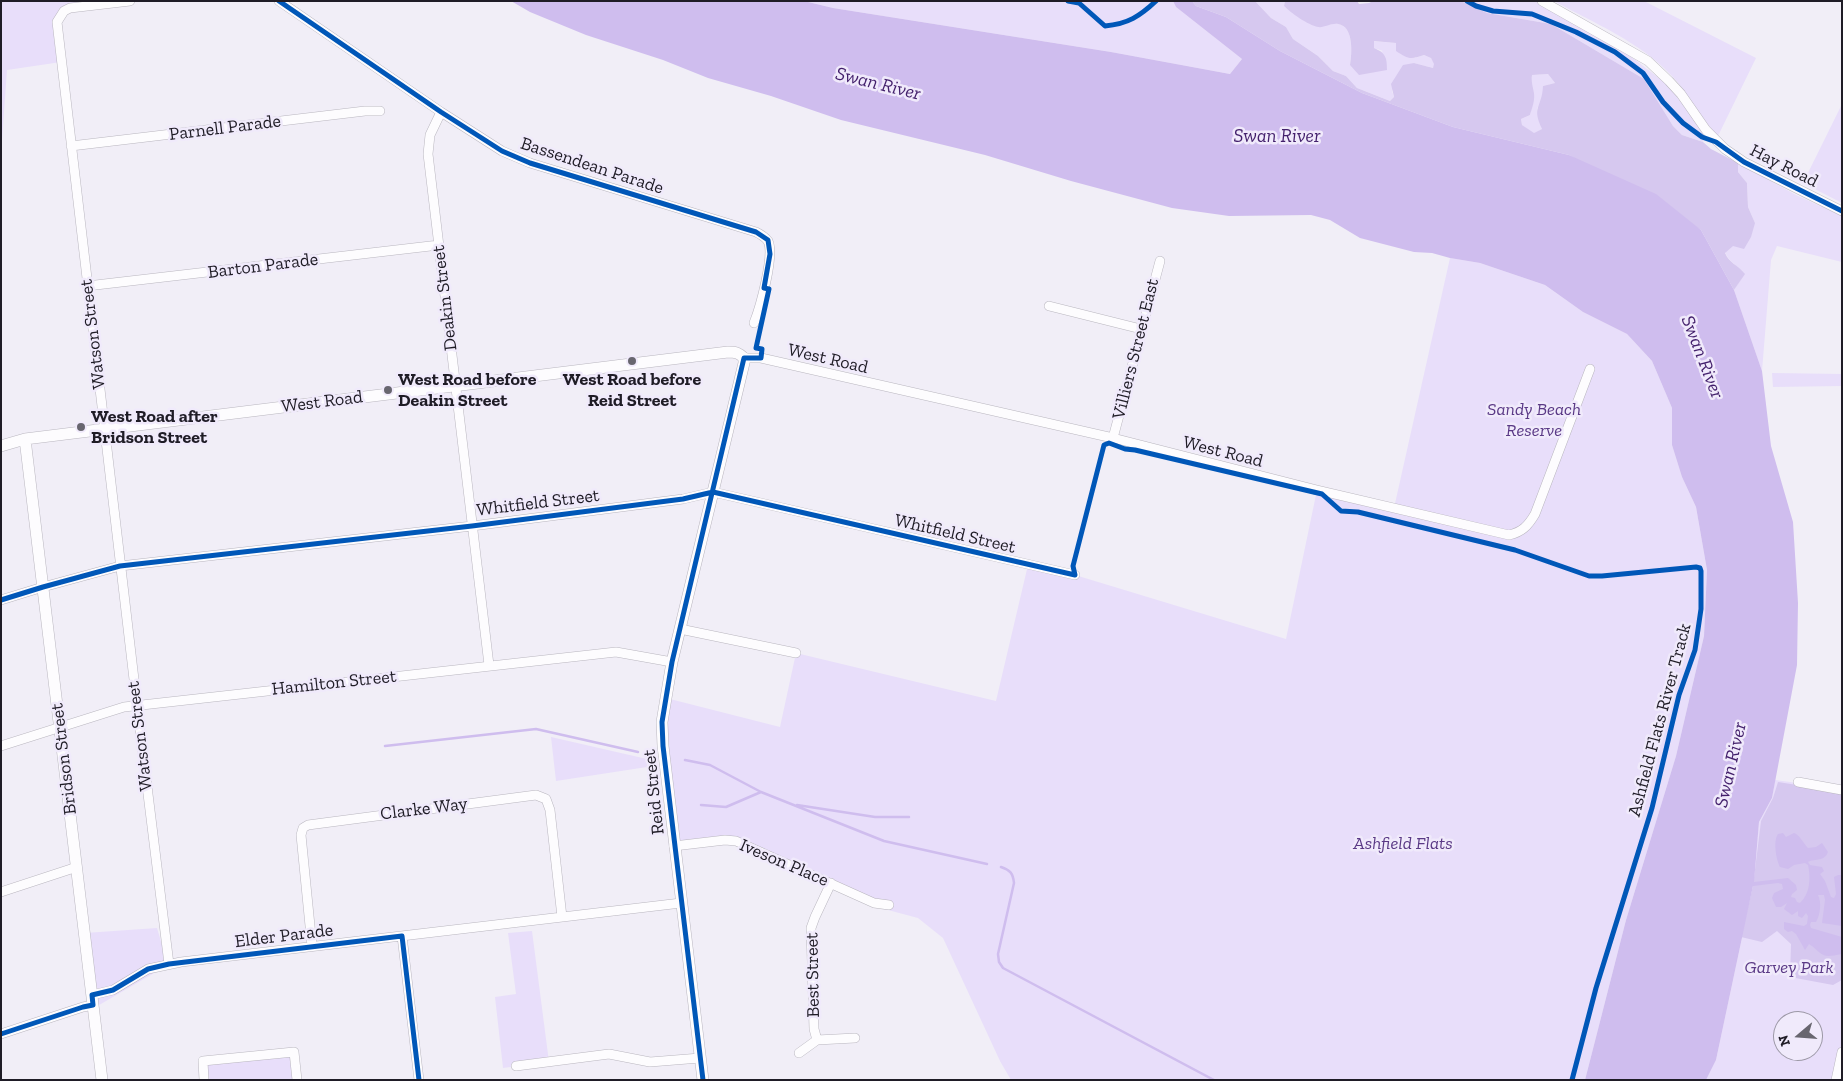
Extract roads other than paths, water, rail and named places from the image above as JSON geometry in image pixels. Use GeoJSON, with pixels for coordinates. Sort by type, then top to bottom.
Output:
{"type":"FeatureCollection","features":[{"type":"Feature","properties":{"kind":"street","name":"Watson Street"},"geometry":{"type":"LineString","coordinates":[[130,1],[70,8],[59,16],[57,30],[136,705],[169,964]]}},
{"type":"Feature","properties":{"kind":"street","name":"Bassendean Parade"},"geometry":{"type":"LineString","coordinates":[[278,1],[441,112],[502,151],[530,163],[756,232],[763,236],[768,240],[770,254],[759,310],[754,323]]}},
{"type":"Feature","properties":{"kind":"street","name":"Hay Road"},"geometry":{"type":"LineString","coordinates":[[1542,1],[1648,62],[1669,80],[1706,130],[1725,149],[1744,162],[1842,211]]}},
{"type":"Feature","properties":{"kind":"street","name":"Parnell Parade"},"geometry":{"type":"LineString","coordinates":[[71,146],[365,111],[380,111]]}},
{"type":"Feature","properties":{"kind":"street","name":"Deakin Street"},"geometry":{"type":"LineString","coordinates":[[441,112],[430,135],[428,144],[489,665]]}},
{"type":"Feature","properties":{"kind":"street","name":"Barton Parade"},"geometry":{"type":"LineString","coordinates":[[87,286],[439,246]]}},
{"type":"Feature","properties":{"kind":"street","name":"Villiers Street East"},"geometry":{"type":"LineString","coordinates":[[1113,438],[1160,261]]}},
{"type":"Feature","properties":{"kind":"street"},"geometry":{"type":"LineString","coordinates":[[1049,306],[1141,329]]}},
{"type":"Feature","properties":{"kind":"street","name":"West Road"},"geometry":{"type":"LineString","coordinates":[[1,446],[25,439],[728,352],[738,353],[744,358],[761,358],[1113,438],[1317,490],[1509,535],[1519,532],[1527,526],[1535,514],[1590,369]]}},
{"type":"Feature","properties":{"kind":"street","name":"Reid Street"},"geometry":{"type":"LineString","coordinates":[[703,1080],[662,734],[664,708],[672,662],[744,358]]}},
{"type":"Feature","properties":{"kind":"street","name":"Bridson Street"},"geometry":{"type":"LineString","coordinates":[[25,439],[102,1080]]}},
{"type":"Feature","properties":{"kind":"street","name":"Whitfield Street"},"geometry":{"type":"LineString","coordinates":[[1,600],[120,566],[472,526],[683,499],[713,492],[1075,575]]}},
{"type":"Feature","properties":{"kind":"street"},"geometry":{"type":"LineString","coordinates":[[680,629],[796,653]]}},
{"type":"Feature","properties":{"kind":"street","name":"Hamilton Street"},"geometry":{"type":"LineString","coordinates":[[1,746],[115,709],[136,705],[616,652],[672,662]]}},
{"type":"Feature","properties":{"kind":"street"},"geometry":{"type":"LineString","coordinates":[[1798,782],[1842,790]]}},
{"type":"Feature","properties":{"kind":"street","name":"Clarke Way"},"geometry":{"type":"LineString","coordinates":[[312,946],[301,835],[303,828],[308,825],[526,797],[546,799],[550,810],[562,917]]}},
{"type":"Feature","properties":{"kind":"street","name":"Iveson Place"},"geometry":{"type":"LineString","coordinates":[[674,846],[730,840],[874,903],[889,905]]}},
{"type":"Feature","properties":{"kind":"street"},"geometry":{"type":"LineString","coordinates":[[1,892],[77,867]]}},
{"type":"Feature","properties":{"kind":"street","name":"Best Street"},"geometry":{"type":"LineString","coordinates":[[817,1040],[814,1029],[811,928],[814,917],[831,883]]}},
{"type":"Feature","properties":{"kind":"street","name":"Elder Parade"},"geometry":{"type":"LineString","coordinates":[[1,1034],[83,1007],[148,970],[169,964],[682,903]]}},
{"type":"Feature","properties":{"kind":"street"},"geometry":{"type":"LineString","coordinates":[[402,936],[419,1080]]}},
{"type":"Feature","properties":{"kind":"street","name":"Best Street"},"geometry":{"type":"LineString","coordinates":[[799,1052],[817,1040],[855,1038]]}},
{"type":"Feature","properties":{"kind":"street"},"geometry":{"type":"LineString","coordinates":[[204,1080],[203,1061],[294,1052],[297,1080]]}},
{"type":"Feature","properties":{"kind":"street"},"geometry":{"type":"LineString","coordinates":[[1836,1080],[1842,1052]]}},
{"type":"Feature","properties":{"kind":"street"},"geometry":{"type":"LineString","coordinates":[[516,1066],[609,1054],[650,1062],[700,1058]]}},
{"type":"Feature","properties":{"kind":"water","name":"Swan River"},"geometry":{"type":"Polygon","coordinates":[[[511,1],[804,1],[833,8],[1111,52],[1230,74],[1242,59],[1176,7],[1173,1],[1192,1],[1196,6],[1226,17],[1280,51],[1362,93],[1453,127],[1569,155],[1656,194],[1701,230],[1734,290],[1762,371],[1771,446],[1793,522],[1798,603],[1797,665],[1772,798],[1759,822],[1754,882],[1788,878],[1796,885],[1797,890],[1791,897],[1800,903],[1806,895],[1809,886],[1808,865],[1805,863],[1794,865],[1788,869],[1780,867],[1777,859],[1776,837],[1778,834],[1783,833],[1786,837],[1794,833],[1800,837],[1808,848],[1816,847],[1822,843],[1828,852],[1826,855],[1822,859],[1808,862],[1810,865],[1822,867],[1824,871],[1820,874],[1831,897],[1834,898],[1836,894],[1834,877],[1841,875],[1842,926],[1822,923],[1824,895],[1818,895],[1820,905],[1819,916],[1816,922],[1811,922],[1810,925],[1811,928],[1842,937],[1842,954],[1825,956],[1809,944],[1805,950],[1796,934],[1784,929],[1784,922],[1804,926],[1807,924],[1808,916],[1806,913],[1802,918],[1798,916],[1798,911],[1792,915],[1784,909],[1787,903],[1781,907],[1776,907],[1772,898],[1774,893],[1783,889],[1782,884],[1753,886],[1716,1060],[1706,1080],[1585,1080],[1626,920],[1676,756],[1704,636],[1707,570],[1696,507],[1682,477],[1672,445],[1672,408],[1652,361],[1627,334],[1583,312],[1545,285],[1480,263],[1432,253],[1414,252],[1360,238],[1330,220],[1311,215],[1229,216],[1172,208],[1071,181],[985,155],[841,120],[771,96],[708,78],[663,60],[586,35],[530,12],[511,1]]]}},
{"type":"Feature","properties":{"kind":"waterway"},"geometry":{"type":"LineString","coordinates":[[385,746],[536,729],[638,752]]}},
{"type":"Feature","properties":{"kind":"waterway"},"geometry":{"type":"LineString","coordinates":[[685,760],[710,765],[761,792],[884,841],[987,864]]}},
{"type":"Feature","properties":{"kind":"waterway"},"geometry":{"type":"LineString","coordinates":[[701,805],[726,807],[761,792]]}},
{"type":"Feature","properties":{"kind":"waterway"},"geometry":{"type":"LineString","coordinates":[[797,805],[875,817],[909,817]]}},
{"type":"Feature","properties":{"kind":"waterway"},"geometry":{"type":"LineString","coordinates":[[1001,867],[1010,872],[1014,883],[998,954],[999,962],[1003,968],[1214,1080]]}},
{"type":"Feature","properties":{"kind":"place","name":"West Road before Reid Street"},"geometry":{"type":"Point","coordinates":[632,361]}},
{"type":"Feature","properties":{"kind":"place","name":"West Road before Deakin Street"},"geometry":{"type":"Point","coordinates":[388,390]}},
{"type":"Feature","properties":{"kind":"place","name":"West Road after Bridson Street"},"geometry":{"type":"Point","coordinates":[81,427]}},
{"type":"Feature","properties":{"kind":"park label","name":"Sandy Beach Reserve"},"geometry":{"type":"Point","coordinates":[1534,420]}},
{"type":"Feature","properties":{"kind":"park label","name":"Ashfield Flats"},"geometry":{"type":"Point","coordinates":[1403,844]}},
{"type":"Feature","properties":{"kind":"park label","name":"Garvey Park"},"geometry":{"type":"Point","coordinates":[1789,968]}}]}
